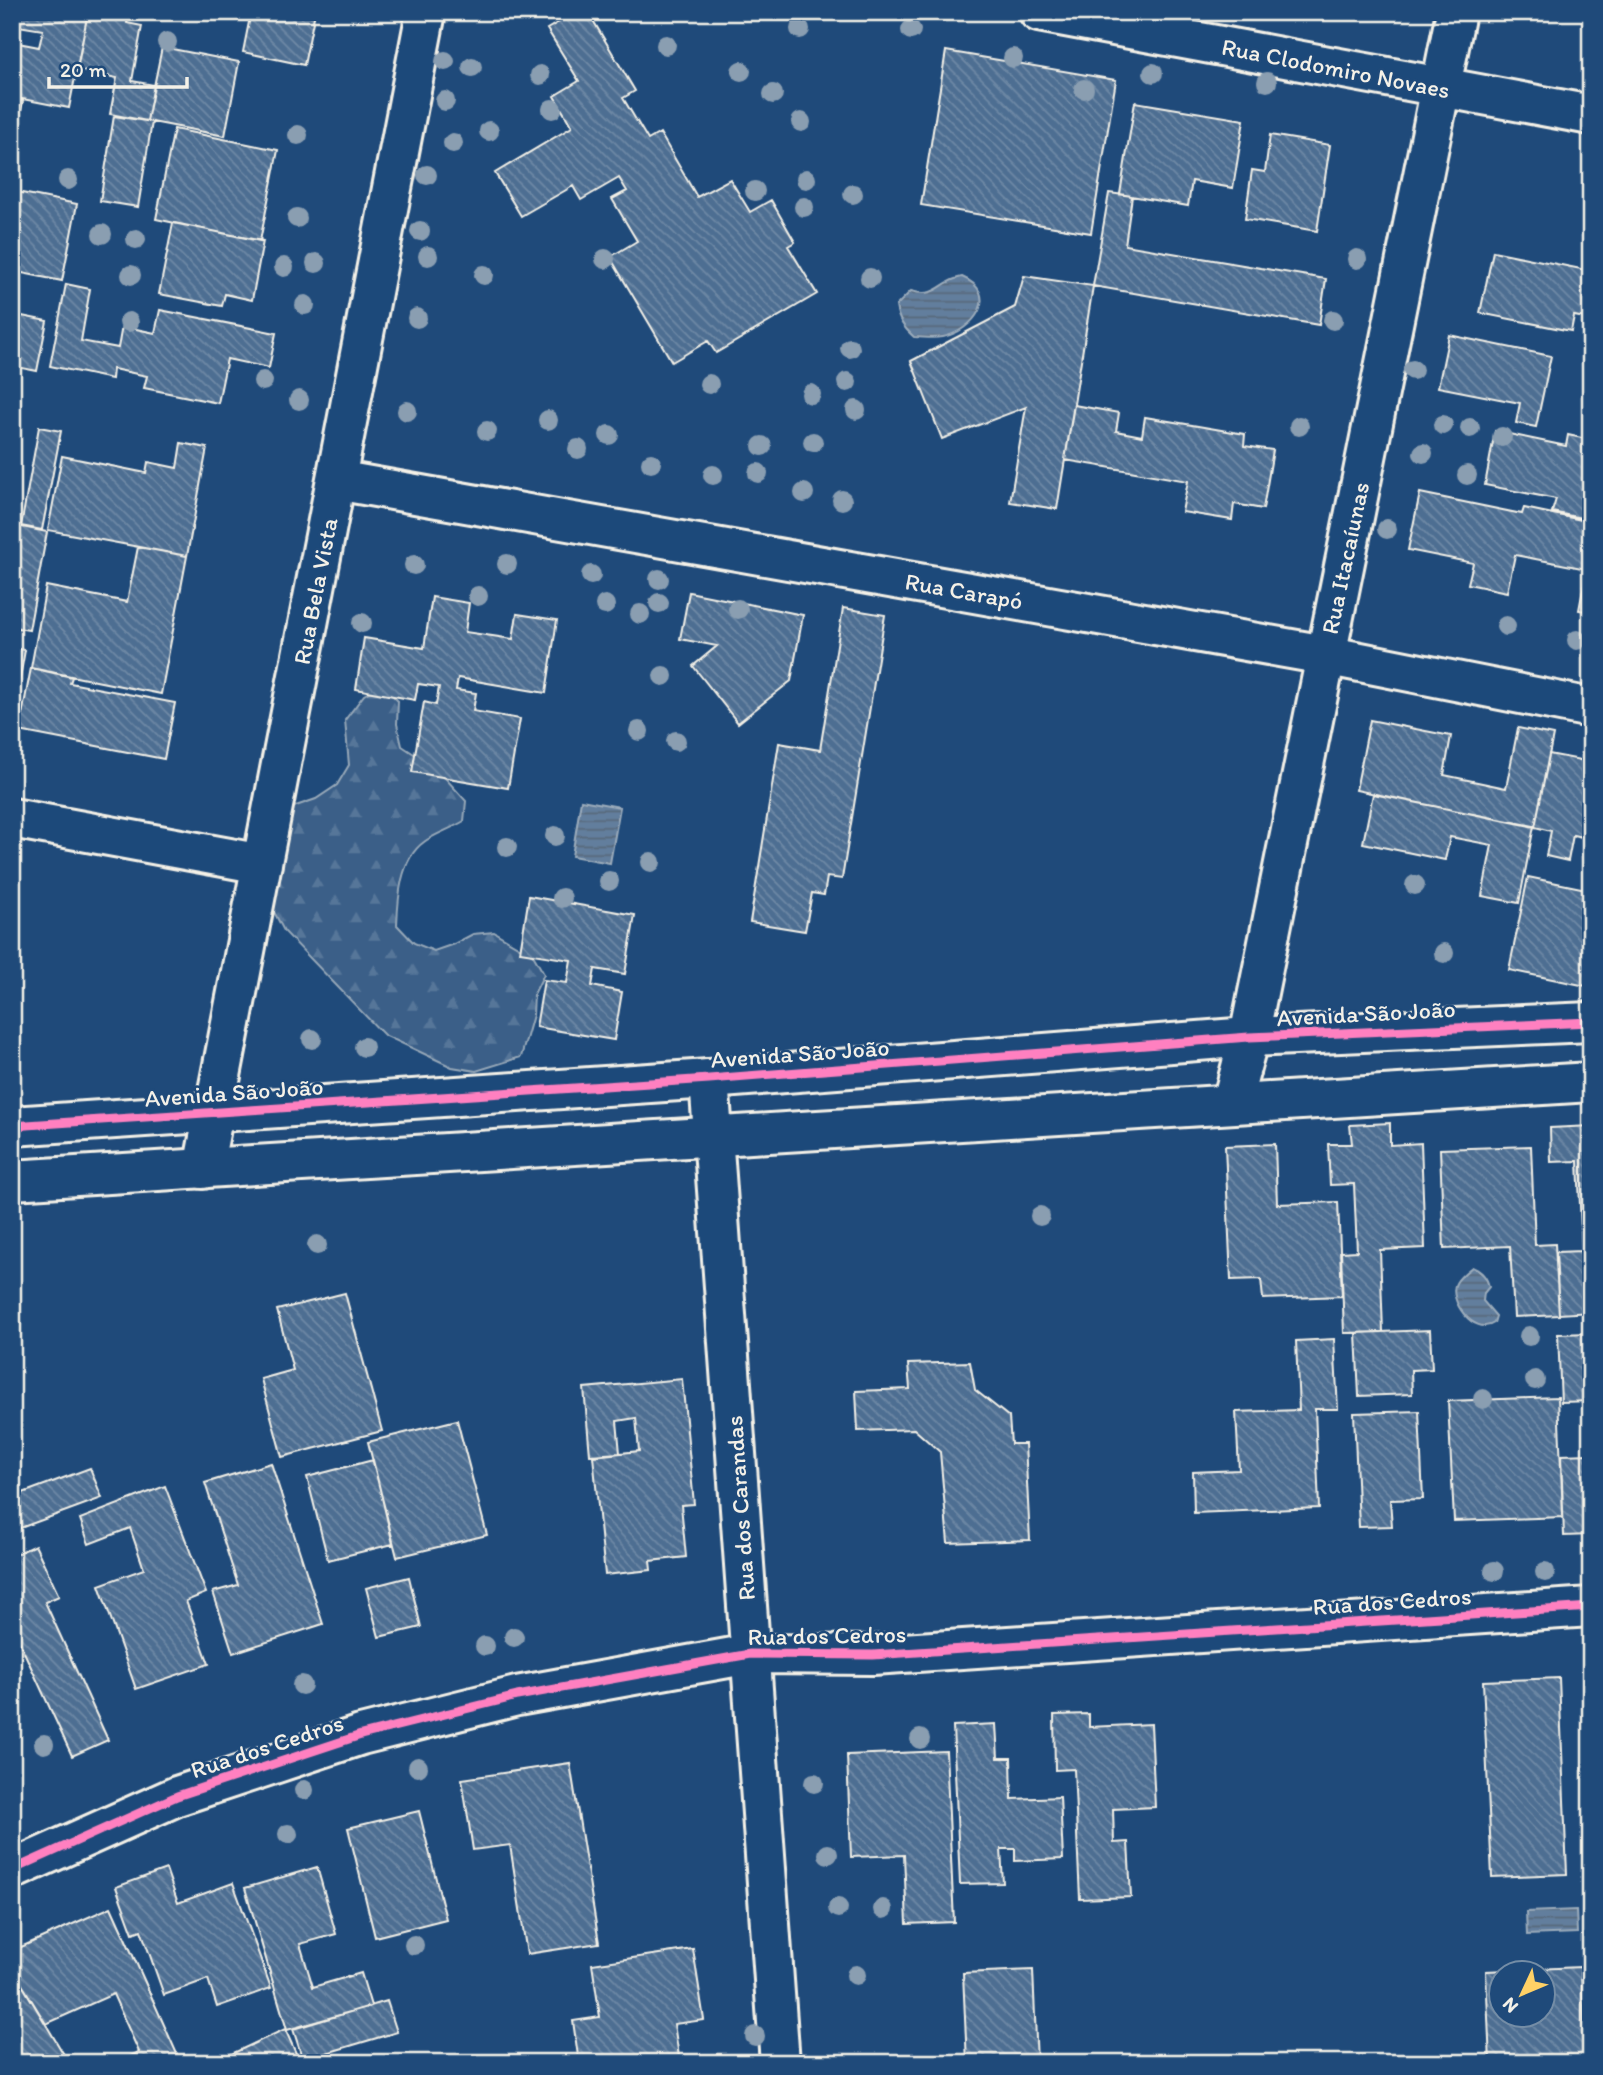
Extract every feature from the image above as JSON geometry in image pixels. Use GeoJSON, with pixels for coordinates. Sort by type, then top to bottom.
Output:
{"type":"FeatureCollection","features":[{"type":"Feature","properties":{"kind":"street","name":"Rua Bela Vista"},"geometry":{"type":"LineString","coordinates":[[203,1169],[426,12]]}},
{"type":"Feature","properties":{"kind":"street","name":"Rua Clodomiro Novaes"},"geometry":{"type":"LineString","coordinates":[[1040,12],[1591,115]]}},
{"type":"Feature","properties":{"kind":"street","name":"Rua Itacaíunas"},"geometry":{"type":"LineString","coordinates":[[1232,1102],[1249,1037],[1456,12]]}},
{"type":"Feature","properties":{"kind":"street","name":"Rua Carapó"},"geometry":{"type":"LineString","coordinates":[[336,480],[1325,655],[1591,708]]}},
{"type":"Feature","properties":{"kind":"street"},"geometry":{"type":"LineString","coordinates":[[12,818],[262,864]]}},
{"type":"Feature","properties":{"kind":"street","name":"Avenida São João"},"geometry":{"type":"LineString","coordinates":[[12,1126],[709,1079],[1249,1037],[1591,1022]]}},
{"type":"Feature","properties":{"kind":"street","name":"Rua dos Carandas"},"geometry":{"type":"LineString","coordinates":[[709,1079],[780,2063]]}},
{"type":"Feature","properties":{"kind":"street"},"geometry":{"type":"LineString","coordinates":[[12,1180],[713,1138],[1232,1102],[1591,1082]]}},
{"type":"Feature","properties":{"kind":"street","name":"Rua dos Cedros"},"geometry":{"type":"LineString","coordinates":[[12,1870],[177,1796],[361,1735],[517,1696],[750,1654],[873,1656],[1591,1607]]}},
{"type":"Feature","properties":{"kind":"green space"},"geometry":{"type":"Polygon","coordinates":[[[382,685],[398,701],[397,724],[402,746],[438,770],[466,801],[464,821],[424,842],[410,858],[402,880],[397,925],[414,943],[434,951],[473,934],[494,932],[533,955],[544,974],[534,994],[533,1015],[521,1057],[476,1071],[452,1067],[384,1035],[284,931],[272,908],[279,820],[296,806],[316,799],[337,785],[349,765],[345,720],[364,695],[382,685]]]}},
{"type":"Feature","properties":{"kind":"shaded area"},"geometry":{"type":"Polygon","coordinates":[[[962,277],[974,284],[980,293],[979,311],[973,320],[943,337],[914,337],[902,323],[896,306],[911,291],[927,293],[962,277]]]}},
{"type":"Feature","properties":{"kind":"shaded area"},"geometry":{"type":"Polygon","coordinates":[[[581,800],[620,807],[610,863],[572,856],[581,800]]]}},
{"type":"Feature","properties":{"kind":"shaded area"},"geometry":{"type":"Polygon","coordinates":[[[1472,1267],[1479,1270],[1487,1280],[1489,1287],[1484,1293],[1483,1301],[1496,1316],[1494,1323],[1486,1326],[1471,1321],[1455,1298],[1456,1283],[1472,1267]]]}},
{"type":"Feature","properties":{"kind":"shaded area"},"geometry":{"type":"Polygon","coordinates":[[[1576,1910],[1577,1933],[1527,1935],[1526,1912],[1576,1910]]]}},
{"type":"Feature","properties":{"kind":"building"},"geometry":{"type":"Polygon","coordinates":[[[12,12],[88,12],[69,108],[12,97],[13,42],[39,47],[43,30],[12,25],[12,12]]]}},
{"type":"Feature","properties":{"kind":"building"},"geometry":{"type":"Polygon","coordinates":[[[88,12],[129,12],[127,23],[142,26],[132,81],[154,85],[147,121],[110,114],[117,78],[77,70],[88,12]]]}},
{"type":"Feature","properties":{"kind":"building"},"geometry":{"type":"Polygon","coordinates":[[[184,12],[216,12],[215,19],[184,12]]]}},
{"type":"Feature","properties":{"kind":"building"},"geometry":{"type":"Polygon","coordinates":[[[251,12],[315,12],[304,65],[243,52],[251,12]]]}},
{"type":"Feature","properties":{"kind":"building"},"geometry":{"type":"Polygon","coordinates":[[[559,12],[588,12],[635,91],[623,98],[648,140],[660,133],[697,197],[730,179],[750,212],[771,200],[795,242],[788,246],[817,294],[716,353],[708,341],[672,362],[610,257],[637,241],[612,199],[627,191],[619,178],[581,200],[573,186],[521,216],[495,173],[572,127],[554,96],[579,81],[547,29],[564,19],[559,12]]]}},
{"type":"Feature","properties":{"kind":"building"},"geometry":{"type":"Polygon","coordinates":[[[162,47],[239,62],[225,136],[147,121],[162,47]]]}},
{"type":"Feature","properties":{"kind":"building"},"geometry":{"type":"Polygon","coordinates":[[[946,51],[1116,80],[1091,233],[921,205],[946,51]]]}},
{"type":"Feature","properties":{"kind":"building"},"geometry":{"type":"Polygon","coordinates":[[[12,99],[23,101],[12,155],[12,99]]]}},
{"type":"Feature","properties":{"kind":"building"},"geometry":{"type":"Polygon","coordinates":[[[1135,102],[1244,120],[1233,188],[1192,181],[1188,206],[1120,194],[1135,102]]]}},
{"type":"Feature","properties":{"kind":"building"},"geometry":{"type":"Polygon","coordinates":[[[114,116],[152,122],[138,207],[100,201],[114,116]]]}},
{"type":"Feature","properties":{"kind":"building"},"geometry":{"type":"Polygon","coordinates":[[[174,129],[278,150],[260,241],[156,219],[174,129]]]}},
{"type":"Feature","properties":{"kind":"building"},"geometry":{"type":"Polygon","coordinates":[[[1270,135],[1330,145],[1317,231],[1245,219],[1252,170],[1265,172],[1270,135]]]}},
{"type":"Feature","properties":{"kind":"building"},"geometry":{"type":"Polygon","coordinates":[[[12,191],[77,204],[62,281],[12,271],[12,191]]]}},
{"type":"Feature","properties":{"kind":"building"},"geometry":{"type":"Polygon","coordinates":[[[1109,193],[1132,196],[1125,245],[1326,279],[1319,325],[1093,286],[1109,193]]]}},
{"type":"Feature","properties":{"kind":"building"},"geometry":{"type":"Polygon","coordinates":[[[173,223],[263,241],[252,300],[225,294],[222,306],[159,294],[173,223]]]}},
{"type":"Feature","properties":{"kind":"building"},"geometry":{"type":"Polygon","coordinates":[[[1493,251],[1591,271],[1591,319],[1574,316],[1571,331],[1480,313],[1493,251]]]}},
{"type":"Feature","properties":{"kind":"building"},"geometry":{"type":"Polygon","coordinates":[[[1024,276],[1093,286],[1057,509],[1010,502],[1026,407],[942,439],[911,361],[1015,307],[1024,276]]]}},
{"type":"Feature","properties":{"kind":"building"},"geometry":{"type":"Polygon","coordinates":[[[66,284],[90,289],[81,341],[118,348],[122,326],[155,333],[160,310],[276,333],[269,368],[227,359],[218,403],[144,388],[147,376],[113,369],[112,379],[50,366],[66,284]]]}},
{"type":"Feature","properties":{"kind":"building"},"geometry":{"type":"Polygon","coordinates":[[[12,314],[47,321],[37,371],[12,366],[12,314]]]}},
{"type":"Feature","properties":{"kind":"building"},"geometry":{"type":"Polygon","coordinates":[[[1449,335],[1551,356],[1536,427],[1516,423],[1520,403],[1438,387],[1449,335]]]}},
{"type":"Feature","properties":{"kind":"building"},"geometry":{"type":"Polygon","coordinates":[[[1591,359],[1591,394],[1584,393],[1591,359]]]}},
{"type":"Feature","properties":{"kind":"building"},"geometry":{"type":"Polygon","coordinates":[[[1074,405],[1119,413],[1116,431],[1142,436],[1145,417],[1245,434],[1244,446],[1273,450],[1263,509],[1234,504],[1232,520],[1182,512],[1188,481],[1065,460],[1074,405]]]}},
{"type":"Feature","properties":{"kind":"building"},"geometry":{"type":"Polygon","coordinates":[[[39,427],[61,431],[42,530],[21,526],[39,427]]]}},
{"type":"Feature","properties":{"kind":"building"},"geometry":{"type":"Polygon","coordinates":[[[1495,431],[1566,446],[1568,435],[1591,440],[1591,520],[1552,512],[1556,499],[1485,485],[1495,431]]]}},
{"type":"Feature","properties":{"kind":"building"},"geometry":{"type":"Polygon","coordinates":[[[181,443],[207,448],[187,556],[48,530],[62,456],[146,473],[148,462],[177,468],[181,443]]]}},
{"type":"Feature","properties":{"kind":"building"},"geometry":{"type":"Polygon","coordinates":[[[1420,493],[1522,514],[1524,508],[1591,522],[1591,612],[1579,610],[1587,569],[1515,555],[1507,592],[1468,584],[1473,563],[1408,550],[1420,493]]]}},
{"type":"Feature","properties":{"kind":"building"},"geometry":{"type":"Polygon","coordinates":[[[12,525],[47,532],[29,630],[12,627],[12,525]]]}},
{"type":"Feature","properties":{"kind":"building"},"geometry":{"type":"Polygon","coordinates":[[[138,547],[187,556],[161,694],[31,668],[46,586],[127,602],[138,547]]]}},
{"type":"Feature","properties":{"kind":"building"},"geometry":{"type":"Polygon","coordinates":[[[689,592],[803,615],[791,681],[738,723],[693,666],[717,646],[680,639],[689,592]]]}},
{"type":"Feature","properties":{"kind":"building"},"geometry":{"type":"Polygon","coordinates":[[[432,597],[469,603],[465,632],[513,639],[517,614],[557,620],[546,693],[458,678],[456,690],[476,693],[473,711],[520,719],[508,788],[412,772],[424,702],[436,705],[439,687],[418,684],[415,700],[356,689],[364,638],[424,648],[432,597]]]}},
{"type":"Feature","properties":{"kind":"building"},"geometry":{"type":"Polygon","coordinates":[[[843,608],[885,615],[842,879],[827,877],[824,895],[812,893],[805,931],[750,922],[779,743],[820,750],[843,608]]]}},
{"type":"Feature","properties":{"kind":"building"},"geometry":{"type":"Polygon","coordinates":[[[12,648],[25,650],[16,700],[12,699],[12,648]]]}},
{"type":"Feature","properties":{"kind":"building"},"geometry":{"type":"Polygon","coordinates":[[[31,668],[72,677],[70,683],[175,703],[164,759],[19,731],[31,668]]]}},
{"type":"Feature","properties":{"kind":"building"},"geometry":{"type":"Polygon","coordinates":[[[1370,720],[1451,736],[1444,775],[1506,788],[1518,728],[1553,735],[1535,827],[1356,790],[1370,720]]]}},
{"type":"Feature","properties":{"kind":"building"},"geometry":{"type":"Polygon","coordinates":[[[1549,754],[1591,762],[1591,839],[1573,835],[1568,861],[1546,856],[1551,831],[1535,827],[1549,754]]]}},
{"type":"Feature","properties":{"kind":"building"},"geometry":{"type":"Polygon","coordinates":[[[1373,794],[1534,826],[1519,903],[1482,896],[1492,845],[1450,837],[1445,860],[1363,843],[1373,794]]]}},
{"type":"Feature","properties":{"kind":"building"},"geometry":{"type":"Polygon","coordinates":[[[1528,877],[1591,890],[1591,987],[1509,970],[1528,877]]]}},
{"type":"Feature","properties":{"kind":"building"},"geometry":{"type":"Polygon","coordinates":[[[529,896],[635,915],[625,974],[595,969],[592,986],[622,992],[614,1040],[536,1027],[544,980],[567,983],[571,960],[520,952],[529,896]]]}},
{"type":"Feature","properties":{"kind":"building"},"geometry":{"type":"Polygon","coordinates":[[[1390,1123],[1390,1145],[1421,1143],[1425,1248],[1380,1250],[1383,1332],[1344,1333],[1341,1252],[1357,1251],[1354,1184],[1330,1185],[1328,1144],[1352,1144],[1350,1125],[1390,1123]]]}},
{"type":"Feature","properties":{"kind":"building"},"geometry":{"type":"Polygon","coordinates":[[[1591,1126],[1591,1312],[1559,1314],[1556,1252],[1582,1251],[1578,1161],[1551,1162],[1550,1128],[1591,1126]]]}},
{"type":"Feature","properties":{"kind":"building"},"geometry":{"type":"Polygon","coordinates":[[[1275,1144],[1277,1204],[1338,1202],[1342,1296],[1263,1299],[1261,1279],[1231,1280],[1225,1146],[1275,1144]]]}},
{"type":"Feature","properties":{"kind":"building"},"geometry":{"type":"Polygon","coordinates":[[[1531,1146],[1535,1245],[1555,1244],[1559,1315],[1514,1317],[1510,1246],[1444,1249],[1440,1149],[1531,1146]]]}},
{"type":"Feature","properties":{"kind":"building"},"geometry":{"type":"Polygon","coordinates":[[[345,1293],[382,1431],[282,1457],[261,1379],[293,1370],[277,1310],[345,1293]]]}},
{"type":"Feature","properties":{"kind":"building"},"geometry":{"type":"Polygon","coordinates":[[[1430,1330],[1432,1369],[1411,1370],[1412,1394],[1359,1396],[1356,1333],[1430,1330]]]}},
{"type":"Feature","properties":{"kind":"building"},"geometry":{"type":"Polygon","coordinates":[[[1591,1333],[1591,1401],[1561,1402],[1558,1334],[1591,1333]]]}},
{"type":"Feature","properties":{"kind":"building"},"geometry":{"type":"Polygon","coordinates":[[[1334,1339],[1338,1409],[1315,1409],[1319,1508],[1194,1513],[1193,1472],[1239,1470],[1236,1412],[1299,1410],[1296,1341],[1334,1339]]]}},
{"type":"Feature","properties":{"kind":"building"},"geometry":{"type":"Polygon","coordinates":[[[970,1362],[975,1390],[1009,1417],[1011,1444],[1025,1444],[1030,1540],[948,1543],[940,1452],[914,1429],[858,1431],[856,1391],[910,1389],[908,1364],[970,1362]]]}},
{"type":"Feature","properties":{"kind":"building"},"geometry":{"type":"Polygon","coordinates":[[[682,1379],[694,1504],[681,1505],[686,1557],[650,1561],[651,1570],[605,1575],[593,1456],[639,1451],[636,1418],[617,1421],[620,1453],[590,1455],[584,1388],[682,1379]]]}},
{"type":"Feature","properties":{"kind":"building"},"geometry":{"type":"Polygon","coordinates":[[[1558,1397],[1563,1517],[1454,1521],[1448,1401],[1558,1397]]]}},
{"type":"Feature","properties":{"kind":"building"},"geometry":{"type":"Polygon","coordinates":[[[1419,1411],[1423,1499],[1390,1500],[1392,1526],[1359,1527],[1354,1413],[1419,1411]]]}},
{"type":"Feature","properties":{"kind":"building"},"geometry":{"type":"Polygon","coordinates":[[[457,1420],[487,1535],[397,1557],[368,1442],[457,1420]]]}},
{"type":"Feature","properties":{"kind":"building"},"geometry":{"type":"Polygon","coordinates":[[[1591,1454],[1591,1535],[1564,1536],[1561,1455],[1591,1454]]]}},
{"type":"Feature","properties":{"kind":"building"},"geometry":{"type":"Polygon","coordinates":[[[373,1460],[393,1544],[328,1560],[307,1477],[373,1460]]]}},
{"type":"Feature","properties":{"kind":"building"},"geometry":{"type":"Polygon","coordinates":[[[271,1463],[323,1624],[233,1653],[213,1592],[238,1585],[205,1483],[271,1463]]]}},
{"type":"Feature","properties":{"kind":"building"},"geometry":{"type":"Polygon","coordinates":[[[90,1468],[102,1498],[12,1531],[12,1497],[90,1468]]]}},
{"type":"Feature","properties":{"kind":"building"},"geometry":{"type":"Polygon","coordinates":[[[165,1486],[206,1593],[186,1601],[209,1664],[136,1689],[99,1585],[144,1569],[130,1528],[89,1544],[80,1519],[165,1486]]]}},
{"type":"Feature","properties":{"kind":"building"},"geometry":{"type":"Polygon","coordinates":[[[35,1545],[59,1596],[45,1602],[108,1740],[72,1756],[12,1626],[12,1556],[35,1545]]]}},
{"type":"Feature","properties":{"kind":"building"},"geometry":{"type":"Polygon","coordinates":[[[409,1577],[421,1627],[379,1637],[366,1588],[409,1577]]]}},
{"type":"Feature","properties":{"kind":"building"},"geometry":{"type":"Polygon","coordinates":[[[1559,1678],[1567,1874],[1492,1877],[1483,1681],[1559,1678]]]}},
{"type":"Feature","properties":{"kind":"building"},"geometry":{"type":"Polygon","coordinates":[[[1089,1714],[1089,1727],[1151,1724],[1155,1807],[1113,1809],[1114,1843],[1128,1842],[1131,1897],[1080,1899],[1074,1769],[1055,1770],[1054,1715],[1089,1714]]]}},
{"type":"Feature","properties":{"kind":"building"},"geometry":{"type":"Polygon","coordinates":[[[996,1724],[998,1758],[1011,1758],[1012,1799],[1060,1797],[1063,1859],[1015,1861],[1015,1849],[1001,1849],[1003,1883],[960,1884],[953,1726],[996,1724]]]}},
{"type":"Feature","properties":{"kind":"building"},"geometry":{"type":"Polygon","coordinates":[[[946,1751],[954,1922],[907,1924],[904,1855],[851,1857],[847,1755],[946,1751]]]}},
{"type":"Feature","properties":{"kind":"building"},"geometry":{"type":"Polygon","coordinates":[[[570,1763],[599,1943],[527,1954],[510,1845],[473,1850],[462,1779],[570,1763]]]}},
{"type":"Feature","properties":{"kind":"building"},"geometry":{"type":"Polygon","coordinates":[[[419,1811],[446,1919],[375,1937],[348,1828],[419,1811]]]}},
{"type":"Feature","properties":{"kind":"building"},"geometry":{"type":"Polygon","coordinates":[[[317,1867],[336,1934],[300,1944],[313,1987],[361,1973],[371,2006],[287,2030],[245,1888],[317,1867]]]}},
{"type":"Feature","properties":{"kind":"building"},"geometry":{"type":"Polygon","coordinates":[[[166,1869],[178,1903],[233,1883],[271,1988],[217,2007],[208,1979],[164,1995],[141,1930],[133,1933],[116,1887],[166,1869]]]}},
{"type":"Feature","properties":{"kind":"building"},"geometry":{"type":"Polygon","coordinates":[[[111,1907],[181,2063],[116,2063],[139,2052],[113,1994],[46,2024],[12,1968],[12,1951],[111,1907]]]}},
{"type":"Feature","properties":{"kind":"building"},"geometry":{"type":"Polygon","coordinates":[[[693,1949],[704,2020],[674,2024],[680,2063],[579,2063],[573,2021],[600,2017],[592,1964],[693,1949]]]}},
{"type":"Feature","properties":{"kind":"building"},"geometry":{"type":"Polygon","coordinates":[[[1581,1967],[1586,2063],[1490,2063],[1489,2030],[1558,2030],[1558,1968],[1581,1967]]]}},
{"type":"Feature","properties":{"kind":"building"},"geometry":{"type":"Polygon","coordinates":[[[12,1968],[69,2063],[12,2063],[12,1968]]]}},
{"type":"Feature","properties":{"kind":"building"},"geometry":{"type":"Polygon","coordinates":[[[1033,1970],[1037,2063],[967,2063],[963,1973],[1033,1970]]]}},
{"type":"Feature","properties":{"kind":"building"},"geometry":{"type":"Polygon","coordinates":[[[1486,1971],[1488,1971],[1488,2017],[1486,1971]]]}},
{"type":"Feature","properties":{"kind":"building"},"geometry":{"type":"Polygon","coordinates":[[[387,2001],[397,2032],[303,2060],[293,2029],[387,2001]]]}},
{"type":"Feature","properties":{"kind":"building"},"geometry":{"type":"Polygon","coordinates":[[[285,2029],[299,2060],[294,2063],[212,2063],[285,2029]]]}},
{"type":"Feature","properties":{"kind":"cycle path"},"geometry":{"type":"LineString","coordinates":[[12,1126],[709,1079],[1249,1037],[1591,1022]]}},
{"type":"Feature","properties":{"kind":"cycle path"},"geometry":{"type":"LineString","coordinates":[[12,1870],[177,1796],[361,1735],[517,1696],[750,1654],[873,1655],[1591,1607]]}}]}
